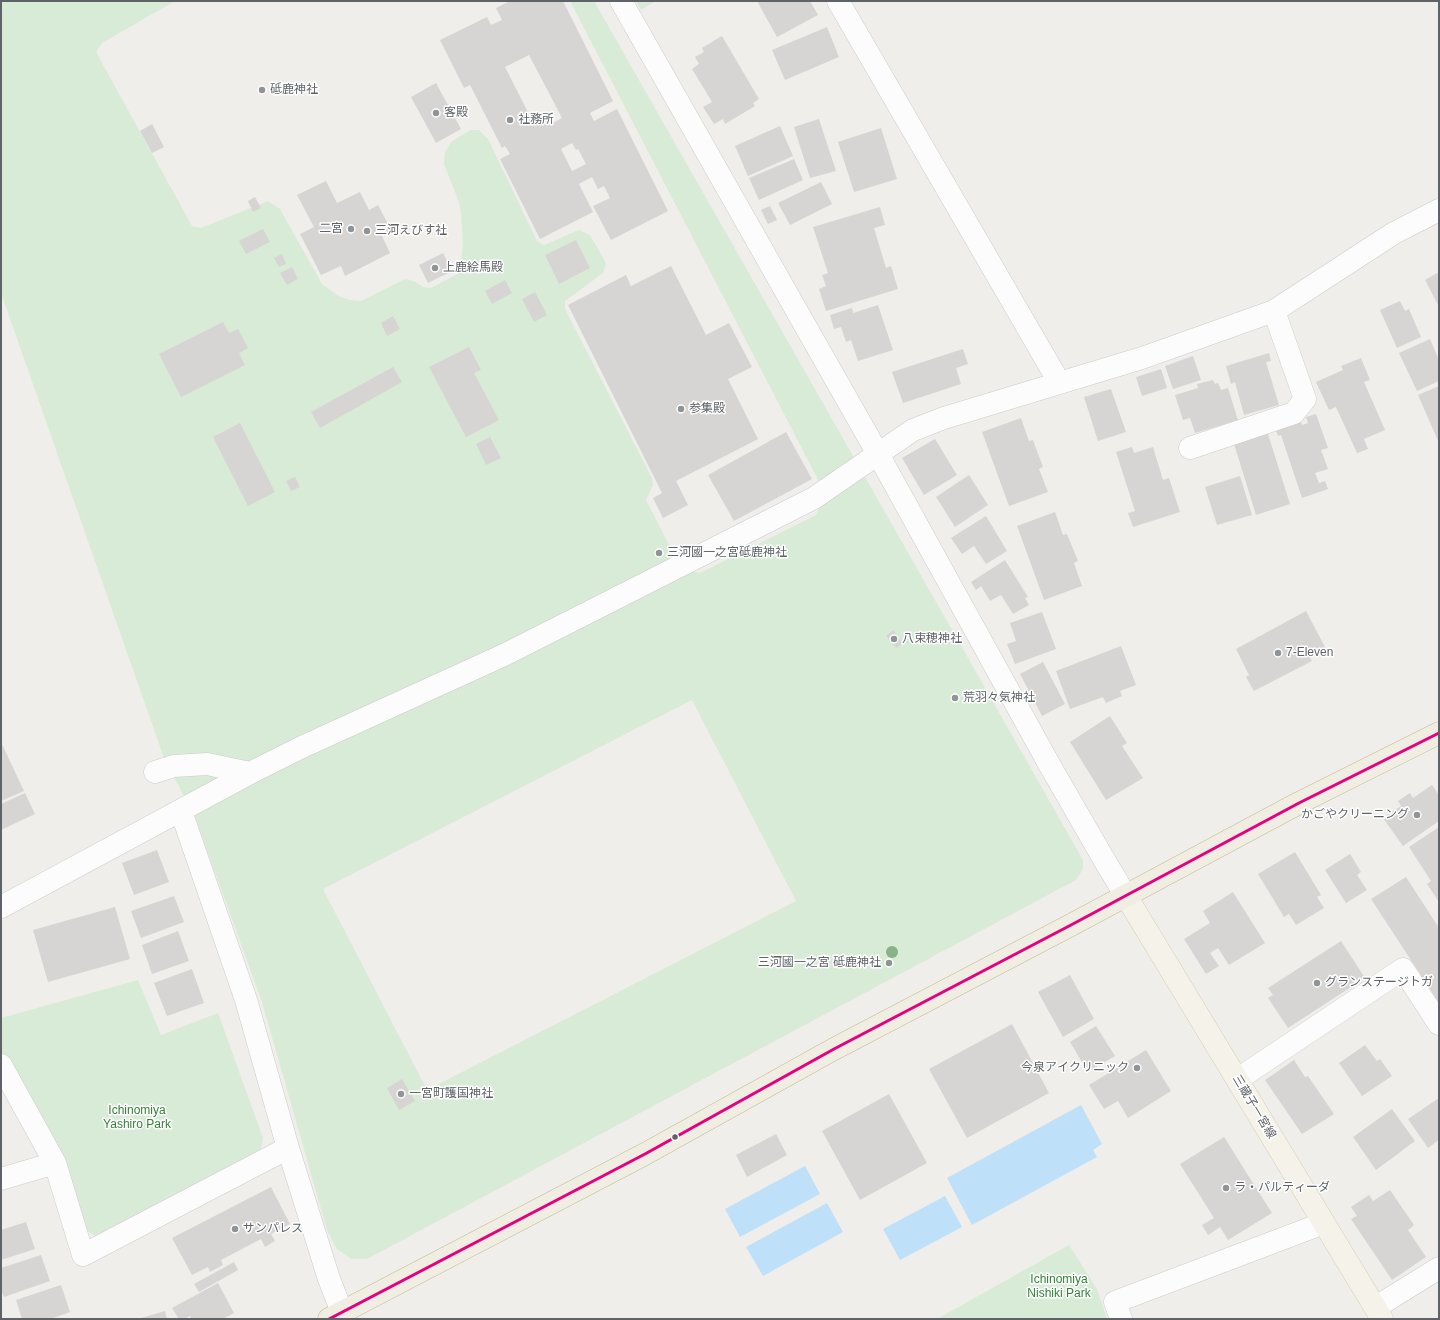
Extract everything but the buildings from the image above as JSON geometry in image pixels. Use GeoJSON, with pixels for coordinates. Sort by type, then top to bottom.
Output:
{"type":"FeatureCollection","features":[{"type":"Feature","properties":{"kind":"highway"},"geometry":{"type":"LineString","coordinates":[[335,1315],[645,1154],[834,1049],[1126,896],[1299,803],[1439,733]]}},
{"type":"Feature","properties":{"kind":"main road","name":"三蔵子一宮線"},"geometry":{"type":"LineString","coordinates":[[1126,896],[1379,1313]]}},
{"type":"Feature","properties":{"kind":"street"},"geometry":{"type":"LineString","coordinates":[[621,1],[878,454],[1049,764],[1126,896]]}},
{"type":"Feature","properties":{"kind":"street"},"geometry":{"type":"LineString","coordinates":[[838,1],[1059,382]]}},
{"type":"Feature","properties":{"kind":"street"},"geometry":{"type":"LineString","coordinates":[[1,907],[250,773],[302,747],[506,654],[814,498],[913,430],[944,418],[1142,358],[1274,311],[1394,233],[1439,210]]}},
{"type":"Feature","properties":{"kind":"street"},"geometry":{"type":"LineString","coordinates":[[1190,448],[1294,413],[1305,399],[1274,311]]}},
{"type":"Feature","properties":{"kind":"street"},"geometry":{"type":"LineString","coordinates":[[155,772],[174,766],[207,764],[250,773]]}},
{"type":"Feature","properties":{"kind":"street"},"geometry":{"type":"LineString","coordinates":[[181,811],[246,1000],[288,1148],[329,1279],[335,1315]]}},
{"type":"Feature","properties":{"kind":"street"},"geometry":{"type":"LineString","coordinates":[[1238,1079],[1403,969],[1439,1024]]}},
{"type":"Feature","properties":{"kind":"street"},"geometry":{"type":"LineString","coordinates":[[1,1065],[55,1163],[82,1255],[288,1148]]}},
{"type":"Feature","properties":{"kind":"street"},"geometry":{"type":"LineString","coordinates":[[1,1179],[55,1163]]}},
{"type":"Feature","properties":{"kind":"street"},"geometry":{"type":"LineString","coordinates":[[1121,1319],[1115,1302],[1324,1223]]}},
{"type":"Feature","properties":{"kind":"street"},"geometry":{"type":"LineString","coordinates":[[1379,1313],[1439,1268]]}},
{"type":"Feature","properties":{"kind":"green space"},"geometry":{"type":"Polygon","coordinates":[[[1,1],[175,1],[102,43],[96,52],[192,226],[201,228],[268,201],[280,209],[322,284],[338,296],[350,300],[361,301],[405,279],[416,282],[423,287],[431,288],[459,273],[461,265],[463,242],[461,213],[459,202],[444,164],[445,152],[452,141],[471,130],[479,130],[488,139],[537,241],[544,245],[579,230],[590,235],[606,263],[603,273],[565,301],[565,309],[652,478],[653,485],[646,500],[681,568],[700,573],[816,515],[826,495],[570,1],[594,1],[1083,860],[1083,869],[1076,880],[367,1259],[351,1259],[337,1249],[327,1230],[262,1002],[195,817],[164,758],[1,293],[1,1]],[[692,700],[323,889],[427,1090],[796,901],[692,700]]]}},
{"type":"Feature","properties":{"kind":"green space"},"geometry":{"type":"Polygon","coordinates":[[[636,1],[656,1],[641,10],[636,1]]]}},
{"type":"Feature","properties":{"kind":"green space","name":"Ichinomiya Yashiro Park"},"geometry":{"type":"Polygon","coordinates":[[[138,980],[161,1035],[218,1013],[263,1138],[261,1149],[97,1237],[86,1230],[60,1159],[1,1053],[1,1018],[138,980]]]}},
{"type":"Feature","properties":{"kind":"green space","name":"Ichinomiya Nishiki Park"},"geometry":{"type":"Polygon","coordinates":[[[1069,1245],[1097,1289],[1107,1319],[937,1319],[1069,1245]]]}},
{"type":"Feature","properties":{"kind":"water"},"geometry":{"type":"Polygon","coordinates":[[[1081,1105],[1102,1144],[1093,1150],[1097,1157],[972,1225],[947,1178],[1081,1105]]]}},
{"type":"Feature","properties":{"kind":"water"},"geometry":{"type":"Polygon","coordinates":[[[805,1166],[820,1194],[740,1237],[725,1209],[805,1166]]]}},
{"type":"Feature","properties":{"kind":"water"},"geometry":{"type":"Polygon","coordinates":[[[945,1196],[962,1227],[900,1260],[883,1229],[945,1196]]]}},
{"type":"Feature","properties":{"kind":"water"},"geometry":{"type":"Polygon","coordinates":[[[827,1203],[843,1232],[763,1276],[746,1247],[827,1203]]]}},
{"type":"Feature","properties":{"kind":"transit line"},"geometry":{"type":"LineString","coordinates":[[329,1319],[645,1154],[834,1049],[1071,925],[1299,803],[1439,733]]}},
{"type":"Feature","properties":{"kind":"place","name":"砥鹿神社"},"geometry":{"type":"Point","coordinates":[262,90]}},
{"type":"Feature","properties":{"kind":"place","name":"客殿"},"geometry":{"type":"Point","coordinates":[436,113]}},
{"type":"Feature","properties":{"kind":"place","name":"社務所"},"geometry":{"type":"Point","coordinates":[510,120]}},
{"type":"Feature","properties":{"kind":"place","name":"二宮"},"geometry":{"type":"Point","coordinates":[351,229]}},
{"type":"Feature","properties":{"kind":"place","name":"三河えびす社"},"geometry":{"type":"Point","coordinates":[367,231]}},
{"type":"Feature","properties":{"kind":"place","name":"上鹿絵馬殿"},"geometry":{"type":"Point","coordinates":[435,268]}},
{"type":"Feature","properties":{"kind":"place","name":"参集殿"},"geometry":{"type":"Point","coordinates":[681,409]}},
{"type":"Feature","properties":{"kind":"place","name":"三河國一之宮砥鹿神社"},"geometry":{"type":"Point","coordinates":[659,553]}},
{"type":"Feature","properties":{"kind":"place","name":"八束穂神社"},"geometry":{"type":"Point","coordinates":[894,639]}},
{"type":"Feature","properties":{"kind":"place","name":"7-Eleven"},"geometry":{"type":"Point","coordinates":[1278,653]}},
{"type":"Feature","properties":{"kind":"place","name":"荒羽々気神社"},"geometry":{"type":"Point","coordinates":[955,698]}},
{"type":"Feature","properties":{"kind":"place","name":"かごやクリーニング"},"geometry":{"type":"Point","coordinates":[1417,815]}},
{"type":"Feature","properties":{"kind":"place","name":"三河國一之宮 砥鹿神社"},"geometry":{"type":"Point","coordinates":[889,963]}},
{"type":"Feature","properties":{"kind":"place","name":"グランステージトガ"},"geometry":{"type":"Point","coordinates":[1317,983]}},
{"type":"Feature","properties":{"kind":"place","name":"今泉アイクリニック"},"geometry":{"type":"Point","coordinates":[1137,1068]}},
{"type":"Feature","properties":{"kind":"place","name":"一宮町護国神社"},"geometry":{"type":"Point","coordinates":[401,1094]}},
{"type":"Feature","properties":{"kind":"place","name":"ラ・パルティーダ"},"geometry":{"type":"Point","coordinates":[1226,1188]}},
{"type":"Feature","properties":{"kind":"place","name":"サンパレス"},"geometry":{"type":"Point","coordinates":[235,1229]}}]}
